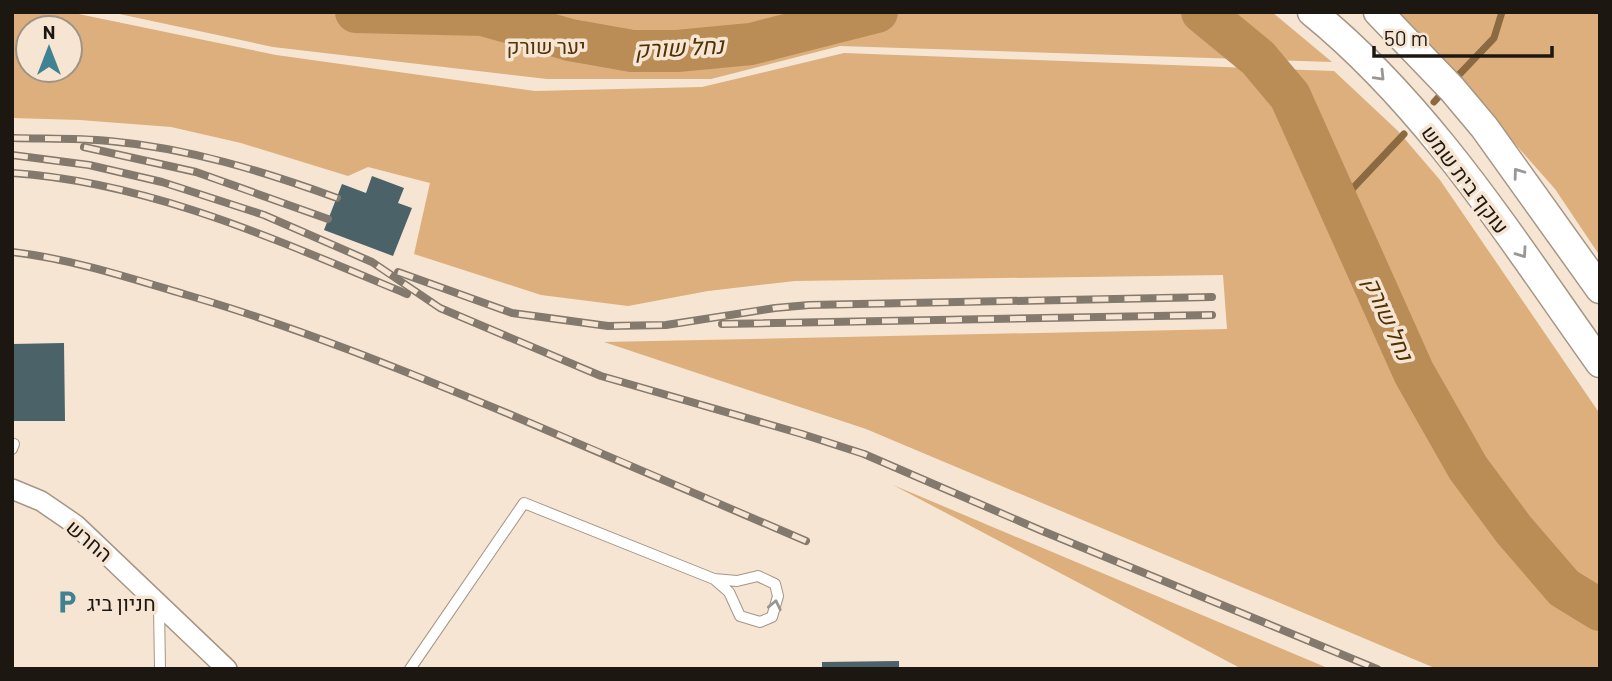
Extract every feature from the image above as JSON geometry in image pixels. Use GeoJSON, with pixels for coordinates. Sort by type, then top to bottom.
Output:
{"type":"FeatureCollection","features":[{"type":"Feature","properties":{"kind":"main road","name":"עוקף בית שמש"},"geometry":{"type":"LineString","coordinates":[[1312,12],[1377,72],[1450,154],[1600,363]]}},
{"type":"Feature","properties":{"kind":"main road","name":"עוקף בית שמש"},"geometry":{"type":"LineString","coordinates":[[1378,12],[1485,127],[1600,289]]}},
{"type":"Feature","properties":{"kind":"street","name":"החרש"},"geometry":{"type":"LineString","coordinates":[[12,489],[41,501],[76,525],[227,669]]}},
{"type":"Feature","properties":{"kind":"lane"},"geometry":{"type":"LineString","coordinates":[[410,669],[524,503],[714,579],[737,581],[758,576],[775,584],[778,596],[772,617],[760,622],[740,616],[729,592],[714,579]]}},
{"type":"Feature","properties":{"kind":"lane"},"geometry":{"type":"LineString","coordinates":[[159,603],[160,669]]}},
{"type":"Feature","properties":{"kind":"green space"},"geometry":{"type":"Polygon","coordinates":[[[12,12],[79,14],[14,14],[14,84],[84,84],[84,15],[276,55],[535,91],[702,87],[844,53],[1334,71],[1398,131],[1440,180],[1600,414],[1600,669],[1437,669],[866,429],[604,342],[1227,329],[1223,275],[795,281],[708,291],[628,306],[541,295],[414,254],[430,183],[368,167],[348,176],[241,143],[171,127],[12,118],[12,12]]]}},
{"type":"Feature","properties":{"kind":"green space","name":"יער שורק"},"geometry":{"type":"Polygon","coordinates":[[[110,12],[1272,12],[1332,62],[840,46],[711,79],[547,79],[273,47],[110,12]]]}},
{"type":"Feature","properties":{"kind":"green space"},"geometry":{"type":"Polygon","coordinates":[[[1390,12],[1600,12],[1600,256],[1555,189],[1434,52],[1390,12]]]}},
{"type":"Feature","properties":{"kind":"green space"},"geometry":{"type":"Polygon","coordinates":[[[893,485],[1330,669],[1242,669],[893,485]]]}},
{"type":"Feature","properties":{"kind":"building"},"geometry":{"type":"Polygon","coordinates":[[[372,176],[404,188],[398,203],[412,208],[393,256],[324,230],[342,184],[366,193],[372,176]]]}},
{"type":"Feature","properties":{"kind":"building"},"geometry":{"type":"Polygon","coordinates":[[[64,343],[65,421],[12,421],[12,344],[64,343]]]}},
{"type":"Feature","properties":{"kind":"building"},"geometry":{"type":"Polygon","coordinates":[[[899,661],[899,669],[822,669],[822,662],[899,661]]]}},
{"type":"Feature","properties":{"kind":"waterway","name":"נחל שורק"},"geometry":{"type":"LineString","coordinates":[[356,12],[483,15],[570,40],[632,51],[677,51],[751,44],[877,12]]}},
{"type":"Feature","properties":{"kind":"waterway","name":"נחל שורק"},"geometry":{"type":"LineString","coordinates":[[1202,12],[1258,58],[1290,96],[1414,373],[1468,468],[1514,530],[1564,588],[1600,610]]}},
{"type":"Feature","properties":{"kind":"waterway"},"geometry":{"type":"LineString","coordinates":[[1453,81],[1494,38],[1502,12]]}},
{"type":"Feature","properties":{"kind":"waterway"},"geometry":{"type":"LineString","coordinates":[[1434,102],[1445,90]]}},
{"type":"Feature","properties":{"kind":"waterway"},"geometry":{"type":"LineString","coordinates":[[1338,204],[1404,134]]}},
{"type":"Feature","properties":{"kind":"railway"},"geometry":{"type":"LineString","coordinates":[[13,138],[97,140],[167,149],[253,170],[337,198]]}},
{"type":"Feature","properties":{"kind":"railway"},"geometry":{"type":"LineString","coordinates":[[84,147],[196,172],[328,219]]}},
{"type":"Feature","properties":{"kind":"railway"},"geometry":{"type":"LineString","coordinates":[[12,155],[89,165],[162,182],[264,215],[372,262],[440,308],[601,376],[864,454],[1377,669]]}},
{"type":"Feature","properties":{"kind":"railway"},"geometry":{"type":"LineString","coordinates":[[12,173],[115,188],[214,217],[407,294]]}},
{"type":"Feature","properties":{"kind":"railway"},"geometry":{"type":"LineString","coordinates":[[12,252],[57,259],[122,276],[228,307],[309,335],[509,414],[806,541]]}},
{"type":"Feature","properties":{"kind":"railway"},"geometry":{"type":"LineString","coordinates":[[398,272],[512,313],[608,326],[666,325],[809,305],[1212,297]]}},
{"type":"Feature","properties":{"kind":"railway"},"geometry":{"type":"LineString","coordinates":[[722,324],[1212,315]]}},
{"type":"Feature","properties":{"kind":"place","name":"חניון ביג"},"geometry":{"type":"Point","coordinates":[67,602]}}]}
